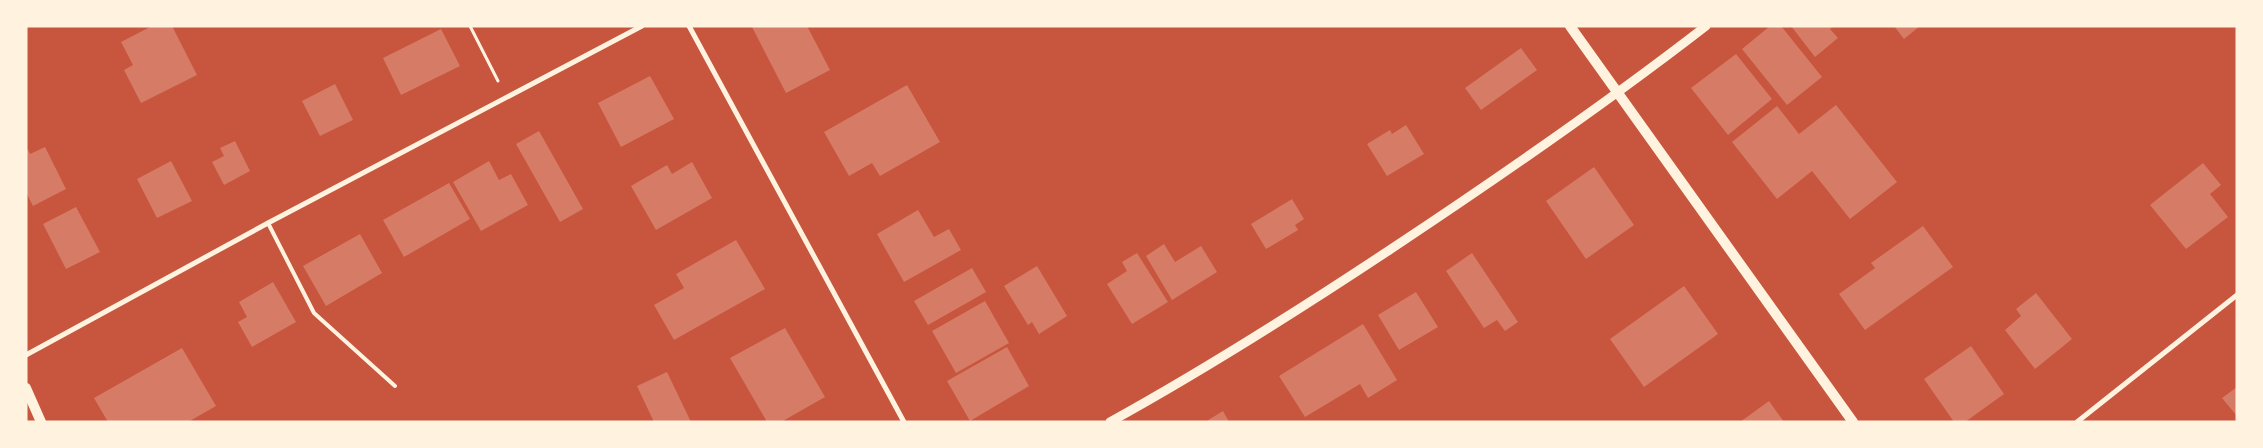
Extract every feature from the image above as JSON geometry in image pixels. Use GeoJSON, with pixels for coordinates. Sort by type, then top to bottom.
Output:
{"type":"FeatureCollection","features":[{"type":"Feature","properties":{"kind":"main road"},"geometry":{"type":"LineString","coordinates":[[1570,26],[1853,422]]}},
{"type":"Feature","properties":{"kind":"main road"},"geometry":{"type":"LineString","coordinates":[[26,388],[41,422]]}},
{"type":"Feature","properties":{"kind":"street"},"geometry":{"type":"LineString","coordinates":[[26,355],[268,223],[642,26]]}},
{"type":"Feature","properties":{"kind":"street"},"geometry":{"type":"LineString","coordinates":[[689,26],[904,422]]}},
{"type":"Feature","properties":{"kind":"street"},"geometry":{"type":"LineString","coordinates":[[1110,422],[1291,315],[1453,208],[1618,93],[1706,26]]}},
{"type":"Feature","properties":{"kind":"street"},"geometry":{"type":"LineString","coordinates":[[2077,422],[2237,295]]}},
{"type":"Feature","properties":{"kind":"lane"},"geometry":{"type":"LineString","coordinates":[[268,223],[314,313],[395,386]]}},
{"type":"Feature","properties":{"kind":"path"},"geometry":{"type":"LineString","coordinates":[[470,26],[506,97]]}},
{"type":"Feature","properties":{"kind":"building"},"geometry":{"type":"Polygon","coordinates":[[[152,26],[172,26],[197,75],[141,103],[124,70],[133,65],[121,42],[152,26]]]}},
{"type":"Feature","properties":{"kind":"building"},"geometry":{"type":"Polygon","coordinates":[[[807,26],[830,70],[786,93],[752,27],[807,26]]]}},
{"type":"Feature","properties":{"kind":"building"},"geometry":{"type":"Polygon","coordinates":[[[1770,26],[1781,26],[1822,77],[1787,105],[1742,49],[1770,26]]]}},
{"type":"Feature","properties":{"kind":"building"},"geometry":{"type":"Polygon","coordinates":[[[1791,26],[1834,26],[1830,29],[1838,38],[1815,57],[1791,26]]]}},
{"type":"Feature","properties":{"kind":"building"},"geometry":{"type":"Polygon","coordinates":[[[1894,26],[1920,26],[1904,39],[1894,26]]]}},
{"type":"Feature","properties":{"kind":"building"},"geometry":{"type":"Polygon","coordinates":[[[441,29],[460,66],[401,95],[383,58],[441,29]]]}},
{"type":"Feature","properties":{"kind":"building"},"geometry":{"type":"Polygon","coordinates":[[[1521,48],[1537,70],[1481,110],[1465,88],[1521,48]]]}},
{"type":"Feature","properties":{"kind":"building"},"geometry":{"type":"Polygon","coordinates":[[[1736,54],[1772,99],[1728,135],[1691,88],[1736,54]]]}},
{"type":"Feature","properties":{"kind":"building"},"geometry":{"type":"Polygon","coordinates":[[[650,76],[674,119],[621,147],[598,103],[650,76]]]}},
{"type":"Feature","properties":{"kind":"building"},"geometry":{"type":"Polygon","coordinates":[[[335,84],[353,120],[320,136],[302,101],[335,84]]]}},
{"type":"Feature","properties":{"kind":"building"},"geometry":{"type":"Polygon","coordinates":[[[907,85],[940,142],[880,176],[872,163],[849,176],[824,132],[907,85]]]}},
{"type":"Feature","properties":{"kind":"building"},"geometry":{"type":"Polygon","coordinates":[[[1836,105],[1897,182],[1850,219],[1812,171],[1777,199],[1732,142],[1777,106],[1799,134],[1836,105]]]}},
{"type":"Feature","properties":{"kind":"building"},"geometry":{"type":"Polygon","coordinates":[[[1406,125],[1424,154],[1387,176],[1367,144],[1390,130],[1392,134],[1406,125]]]}},
{"type":"Feature","properties":{"kind":"building"},"geometry":{"type":"Polygon","coordinates":[[[539,131],[583,209],[560,222],[516,144],[539,131]]]}},
{"type":"Feature","properties":{"kind":"building"},"geometry":{"type":"Polygon","coordinates":[[[235,141],[250,171],[224,185],[212,162],[224,156],[220,148],[235,141]]]}},
{"type":"Feature","properties":{"kind":"building"},"geometry":{"type":"Polygon","coordinates":[[[26,146],[30,154],[45,147],[66,189],[33,206],[26,192],[26,146]]]}},
{"type":"Feature","properties":{"kind":"building"},"geometry":{"type":"Polygon","coordinates":[[[171,161],[192,201],[157,218],[137,179],[171,161]]]}},
{"type":"Feature","properties":{"kind":"building"},"geometry":{"type":"Polygon","coordinates":[[[489,161],[499,180],[511,174],[528,205],[481,231],[453,182],[489,161]]]}},
{"type":"Feature","properties":{"kind":"building"},"geometry":{"type":"Polygon","coordinates":[[[692,162],[712,198],[656,230],[631,186],[667,165],[672,174],[692,162]]]}},
{"type":"Feature","properties":{"kind":"building"},"geometry":{"type":"Polygon","coordinates":[[[2203,163],[2221,185],[2210,194],[2228,217],[2186,249],[2150,205],[2203,163]]]}},
{"type":"Feature","properties":{"kind":"building"},"geometry":{"type":"Polygon","coordinates":[[[1594,167],[1634,225],[1586,259],[1546,201],[1594,167]]]}},
{"type":"Feature","properties":{"kind":"building"},"geometry":{"type":"Polygon","coordinates":[[[449,183],[470,219],[404,257],[383,220],[449,183]]]}},
{"type":"Feature","properties":{"kind":"building"},"geometry":{"type":"Polygon","coordinates":[[[1292,199],[1304,219],[1295,225],[1298,230],[1266,249],[1251,224],[1292,199]]]}},
{"type":"Feature","properties":{"kind":"building"},"geometry":{"type":"Polygon","coordinates":[[[76,207],[100,252],[66,269],[43,224],[76,207]]]}},
{"type":"Feature","properties":{"kind":"building"},"geometry":{"type":"Polygon","coordinates":[[[918,210],[934,237],[949,229],[961,250],[904,282],[877,234],[918,210]]]}},
{"type":"Feature","properties":{"kind":"building"},"geometry":{"type":"Polygon","coordinates":[[[1923,226],[1953,267],[1865,330],[1839,294],[1875,268],[1871,263],[1923,226]]]}},
{"type":"Feature","properties":{"kind":"building"},"geometry":{"type":"Polygon","coordinates":[[[360,234],[382,273],[326,306],[303,266],[360,234]]]}},
{"type":"Feature","properties":{"kind":"building"},"geometry":{"type":"Polygon","coordinates":[[[736,240],[765,289],[674,340],[654,305],[684,288],[676,274],[736,240]]]}},
{"type":"Feature","properties":{"kind":"building"},"geometry":{"type":"Polygon","coordinates":[[[1164,244],[1175,262],[1201,246],[1217,272],[1172,300],[1146,256],[1164,244]]]}},
{"type":"Feature","properties":{"kind":"building"},"geometry":{"type":"Polygon","coordinates":[[[1137,253],[1168,302],[1132,324],[1107,284],[1127,271],[1122,262],[1137,253]]]}},
{"type":"Feature","properties":{"kind":"building"},"geometry":{"type":"Polygon","coordinates":[[[1472,253],[1518,322],[1505,331],[1497,320],[1484,328],[1446,271],[1472,253]]]}},
{"type":"Feature","properties":{"kind":"building"},"geometry":{"type":"Polygon","coordinates":[[[1037,266],[1067,316],[1039,334],[1032,322],[1028,325],[1004,286],[1037,266]]]}},
{"type":"Feature","properties":{"kind":"building"},"geometry":{"type":"Polygon","coordinates":[[[972,268],[986,292],[928,325],[914,301],[972,268]]]}},
{"type":"Feature","properties":{"kind":"building"},"geometry":{"type":"Polygon","coordinates":[[[273,282],[296,322],[252,347],[238,322],[247,317],[239,302],[273,282]]]}},
{"type":"Feature","properties":{"kind":"building"},"geometry":{"type":"Polygon","coordinates":[[[1684,286],[1718,334],[1644,387],[1610,339],[1684,286]]]}},
{"type":"Feature","properties":{"kind":"building"},"geometry":{"type":"Polygon","coordinates":[[[1416,292],[1438,327],[1399,350],[1378,315],[1416,292]]]}},
{"type":"Feature","properties":{"kind":"building"},"geometry":{"type":"Polygon","coordinates":[[[2036,293],[2072,339],[2035,369],[2005,330],[2021,316],[2016,309],[2036,293]]]}},
{"type":"Feature","properties":{"kind":"building"},"geometry":{"type":"Polygon","coordinates":[[[985,301],[1009,343],[956,373],[932,331],[985,301]]]}},
{"type":"Feature","properties":{"kind":"building"},"geometry":{"type":"Polygon","coordinates":[[[1363,324],[1397,380],[1368,398],[1360,384],[1305,417],[1279,376],[1363,324]]]}},
{"type":"Feature","properties":{"kind":"building"},"geometry":{"type":"Polygon","coordinates":[[[785,328],[825,397],[781,422],[767,422],[730,358],[785,328]]]}},
{"type":"Feature","properties":{"kind":"building"},"geometry":{"type":"Polygon","coordinates":[[[1971,346],[2004,394],[1965,422],[1954,422],[1924,379],[1971,346]]]}},
{"type":"Feature","properties":{"kind":"building"},"geometry":{"type":"Polygon","coordinates":[[[1007,347],[1029,386],[970,421],[947,381],[1007,347]]]}},
{"type":"Feature","properties":{"kind":"building"},"geometry":{"type":"Polygon","coordinates":[[[182,348],[216,406],[188,422],[108,422],[94,398],[182,348]]]}},
{"type":"Feature","properties":{"kind":"building"},"geometry":{"type":"Polygon","coordinates":[[[667,372],[691,422],[654,422],[637,386],[667,372]]]}},
{"type":"Feature","properties":{"kind":"building"},"geometry":{"type":"Polygon","coordinates":[[[2237,387],[2237,416],[2222,398],[2237,387]]]}},
{"type":"Feature","properties":{"kind":"building"},"geometry":{"type":"Polygon","coordinates":[[[1769,401],[1784,422],[1740,422],[1769,401]]]}},
{"type":"Feature","properties":{"kind":"building"},"geometry":{"type":"Polygon","coordinates":[[[1223,411],[1229,422],[1205,422],[1223,411]]]}}]}
